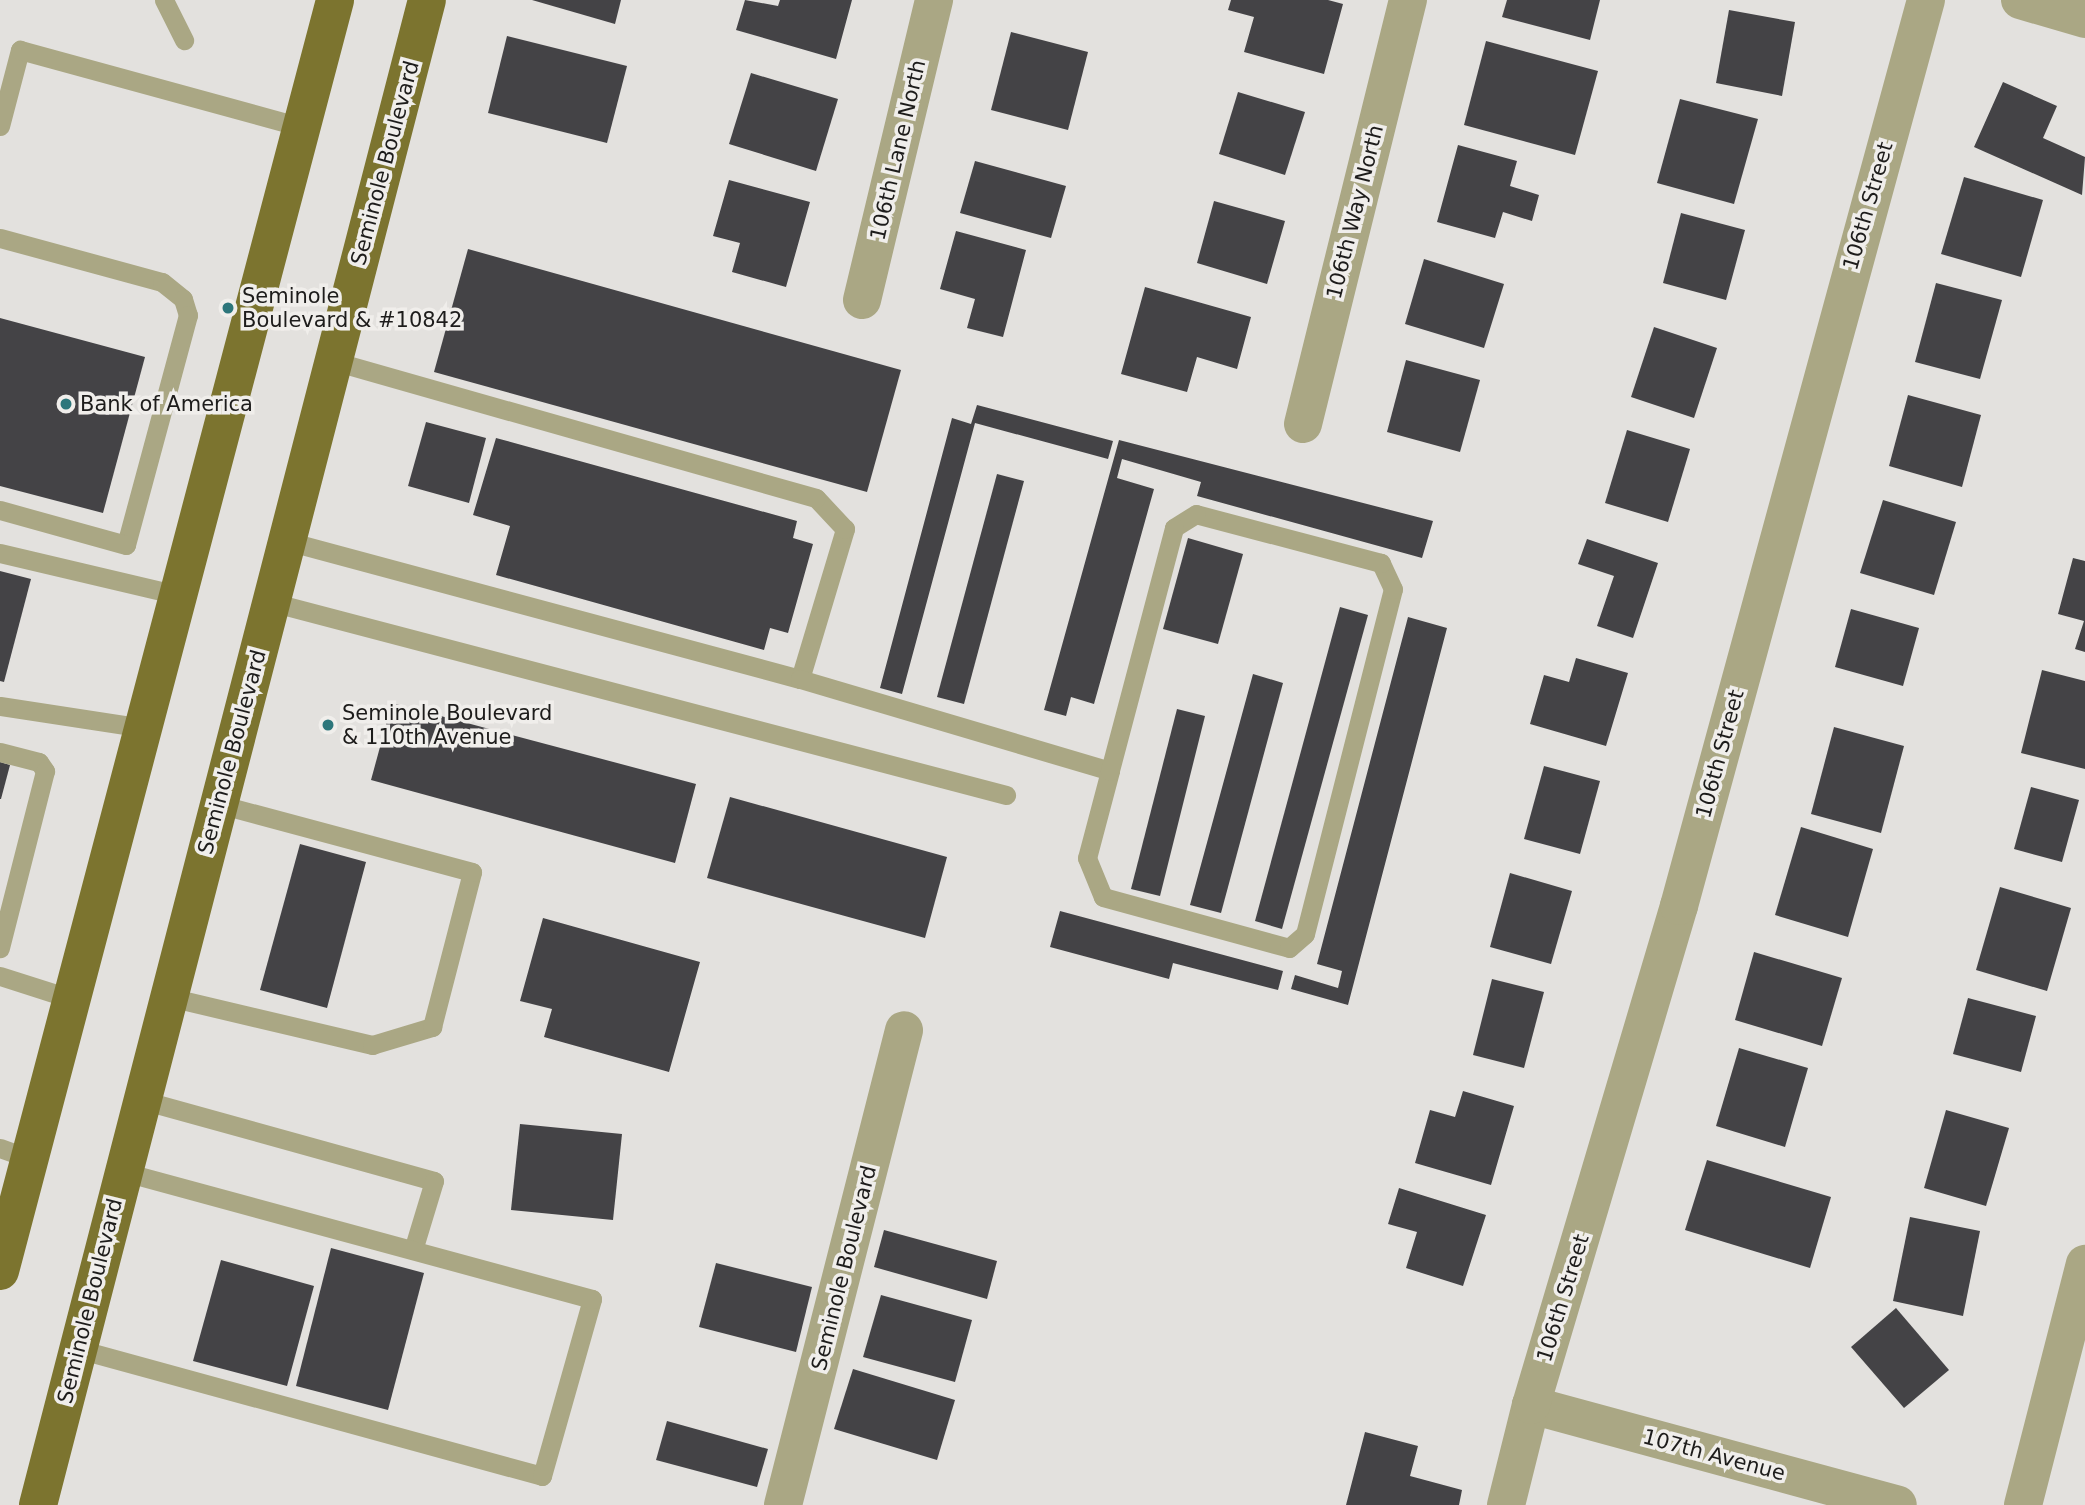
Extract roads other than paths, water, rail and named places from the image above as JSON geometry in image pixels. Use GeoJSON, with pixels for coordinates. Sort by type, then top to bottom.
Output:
{"type":"FeatureCollection","features":[{"type":"Feature","properties":{"kind":"main road"},"geometry":{"type":"LineString","coordinates":[[0,1271],[15,1154],[72,999],[335,0]]}},
{"type":"Feature","properties":{"kind":"main road","name":"Seminole Boulevard"},"geometry":{"type":"LineString","coordinates":[[38,1505],[427,0]]}},
{"type":"Feature","properties":{"kind":"street","name":"106th Lane North"},"geometry":{"type":"LineString","coordinates":[[862,300],[934,0]]}},
{"type":"Feature","properties":{"kind":"street","name":"106th Way North"},"geometry":{"type":"LineString","coordinates":[[1303,424],[1408,0]]}},
{"type":"Feature","properties":{"kind":"street","name":"106th Street"},"geometry":{"type":"LineString","coordinates":[[1506,1505],[1531,1405],[1679,906],[1926,0]]}},
{"type":"Feature","properties":{"kind":"street"},"geometry":{"type":"LineString","coordinates":[[2020,0],[2085,19]]}},
{"type":"Feature","properties":{"kind":"street","name":"Seminole Boulevard"},"geometry":{"type":"LineString","coordinates":[[783,1505],[904,1030]]}},
{"type":"Feature","properties":{"kind":"street"},"geometry":{"type":"LineString","coordinates":[[2023,1505],[2085,1264]]}},
{"type":"Feature","properties":{"kind":"street","name":"107th Avenue"},"geometry":{"type":"LineString","coordinates":[[1531,1405],[1898,1505]]}},
{"type":"Feature","properties":{"kind":"lane"},"geometry":{"type":"LineString","coordinates":[[164,0],[184,40]]}},
{"type":"Feature","properties":{"kind":"lane"},"geometry":{"type":"LineString","coordinates":[[0,126],[20,50],[302,127]]}},
{"type":"Feature","properties":{"kind":"lane"},"geometry":{"type":"LineString","coordinates":[[0,238],[162,282],[183,299],[188,316],[126,545],[0,510]]}},
{"type":"Feature","properties":{"kind":"lane"},"geometry":{"type":"LineString","coordinates":[[333,361],[816,498],[845,529],[800,679]]}},
{"type":"Feature","properties":{"kind":"lane"},"geometry":{"type":"LineString","coordinates":[[1196,514],[1381,563],[1393,589],[1305,933],[1289,948],[1103,897],[1087,858],[1110,771],[1174,528],[1196,514]]}},
{"type":"Feature","properties":{"kind":"lane"},"geometry":{"type":"LineString","coordinates":[[287,541],[467,587],[800,679],[1110,771]]}},
{"type":"Feature","properties":{"kind":"lane"},"geometry":{"type":"LineString","coordinates":[[0,553],[178,595]]}},
{"type":"Feature","properties":{"kind":"lane"},"geometry":{"type":"LineString","coordinates":[[271,602],[1006,795]]}},
{"type":"Feature","properties":{"kind":"lane"},"geometry":{"type":"LineString","coordinates":[[0,706],[143,729]]}},
{"type":"Feature","properties":{"kind":"lane"},"geometry":{"type":"LineString","coordinates":[[0,751],[39,762],[45,771],[0,948]]}},
{"type":"Feature","properties":{"kind":"lane"},"geometry":{"type":"LineString","coordinates":[[169,997],[372,1045],[432,1027],[472,872],[219,804]]}},
{"type":"Feature","properties":{"kind":"lane"},"geometry":{"type":"LineString","coordinates":[[0,976],[72,999]]}},
{"type":"Feature","properties":{"kind":"lane"},"geometry":{"type":"LineString","coordinates":[[142,1100],[433,1181],[413,1250]]}},
{"type":"Feature","properties":{"kind":"lane"},"geometry":{"type":"LineString","coordinates":[[78,1349],[542,1476],[592,1299],[123,1172]]}},
{"type":"Feature","properties":{"kind":"place","name":"Seminole Boulevard & #10842"},"geometry":{"type":"Point","coordinates":[228,308]}},
{"type":"Feature","properties":{"kind":"place","name":"Bank of America"},"geometry":{"type":"Point","coordinates":[66,404]}},
{"type":"Feature","properties":{"kind":"place","name":"Seminole Boulevard & 110th Avenue"},"geometry":{"type":"Point","coordinates":[328,725]}}]}
